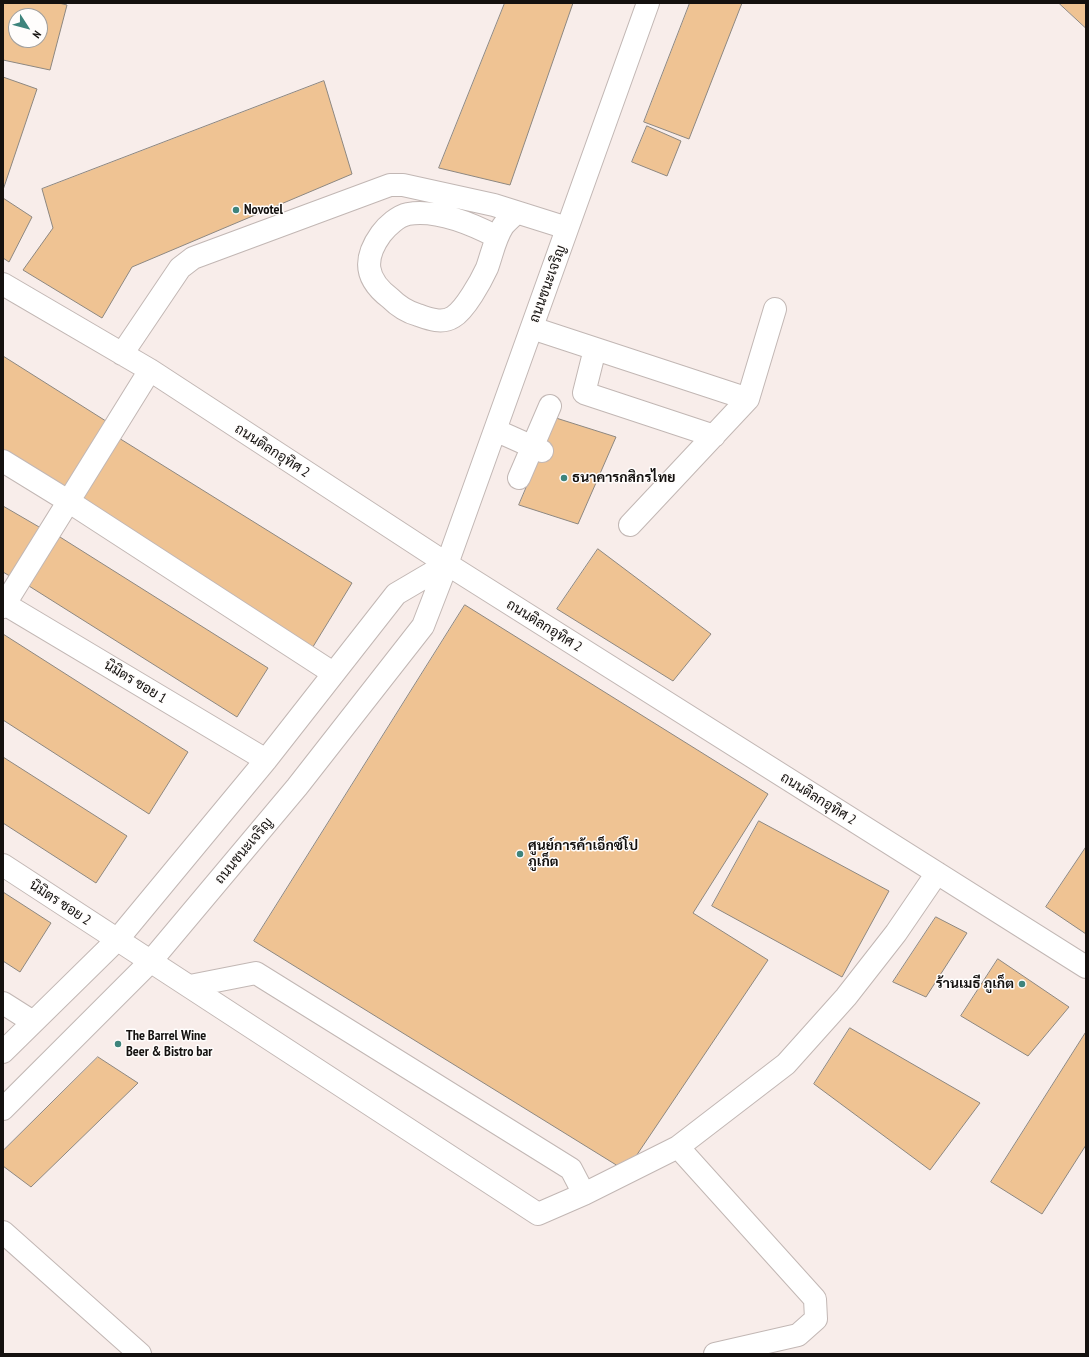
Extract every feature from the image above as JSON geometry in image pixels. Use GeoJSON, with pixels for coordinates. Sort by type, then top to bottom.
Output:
{"type":"FeatureCollection","features":[{"type":"Feature","properties":{"kind":"street","name":"ถนนชนะเจริญ"},"geometry":{"type":"LineString","coordinates":[[3,1109],[151,961],[297,787],[422,626],[447,564],[648,3]]}},
{"type":"Feature","properties":{"kind":"street"},"geometry":{"type":"LineString","coordinates":[[122,354],[180,268],[193,258],[390,185],[403,184],[494,205],[567,228]]}},
{"type":"Feature","properties":{"kind":"street"},"geometry":{"type":"LineString","coordinates":[[497,237],[484,230],[442,216],[425,214],[401,216],[383,231],[370,254],[368,264],[372,279],[378,289],[409,312],[440,321],[452,318],[460,312],[479,282],[487,268],[497,237],[504,225],[516,213]]}},
{"type":"Feature","properties":{"kind":"street","name":"ถนนติลกอุทิศ 2"},"geometry":{"type":"LineString","coordinates":[[3,284],[150,370],[447,564],[1086,967]]}},
{"type":"Feature","properties":{"kind":"street"},"geometry":{"type":"LineString","coordinates":[[630,525],[748,399],[775,309]]}},
{"type":"Feature","properties":{"kind":"street"},"geometry":{"type":"LineString","coordinates":[[532,328],[748,399]]}},
{"type":"Feature","properties":{"kind":"street"},"geometry":{"type":"LineString","coordinates":[[595,349],[584,393],[714,436]]}},
{"type":"Feature","properties":{"kind":"street"},"geometry":{"type":"LineString","coordinates":[[4,605],[150,370]]}},
{"type":"Feature","properties":{"kind":"street"},"geometry":{"type":"LineString","coordinates":[[519,478],[538,448],[550,406]]}},
{"type":"Feature","properties":{"kind":"street"},"geometry":{"type":"LineString","coordinates":[[495,430],[538,448]]}},
{"type":"Feature","properties":{"kind":"street"},"geometry":{"type":"LineString","coordinates":[[3,461],[68,500],[333,673]]}},
{"type":"Feature","properties":{"kind":"street"},"geometry":{"type":"LineString","coordinates":[[3,1052],[117,940],[266,760],[396,594],[447,564]]}},
{"type":"Feature","properties":{"kind":"street","name":"นิมิตร ซอย 1"},"geometry":{"type":"LineString","coordinates":[[4,605],[266,760]]}},
{"type":"Feature","properties":{"kind":"street","name":"นิมิตร ซอย 2"},"geometry":{"type":"LineString","coordinates":[[3,865],[538,1214],[584,1194]]}},
{"type":"Feature","properties":{"kind":"street"},"geometry":{"type":"LineString","coordinates":[[190,986],[256,973],[571,1169],[584,1194],[678,1147],[786,1064],[846,997],[896,933],[937,873]]}},
{"type":"Feature","properties":{"kind":"street"},"geometry":{"type":"LineString","coordinates":[[3,1003],[34,1022]]}},
{"type":"Feature","properties":{"kind":"street"},"geometry":{"type":"LineString","coordinates":[[678,1147],[815,1299],[816,1319],[798,1335],[715,1354]]}},
{"type":"Feature","properties":{"kind":"street"},"geometry":{"type":"LineString","coordinates":[[3,1232],[140,1354]]}},
{"type":"Feature","properties":{"kind":"building"},"geometry":{"type":"Polygon","coordinates":[[[3,3],[59,3],[67,5],[50,70],[3,60],[3,3]]]}},
{"type":"Feature","properties":{"kind":"building"},"geometry":{"type":"Polygon","coordinates":[[[505,3],[573,3],[510,185],[439,168],[505,3]]]}},
{"type":"Feature","properties":{"kind":"building"},"geometry":{"type":"Polygon","coordinates":[[[690,3],[742,3],[689,139],[644,122],[690,3]]]}},
{"type":"Feature","properties":{"kind":"building"},"geometry":{"type":"Polygon","coordinates":[[[1059,3],[1086,3],[1086,28],[1059,3]]]}},
{"type":"Feature","properties":{"kind":"building"},"geometry":{"type":"Polygon","coordinates":[[[3,77],[37,89],[3,190],[3,77]]]}},
{"type":"Feature","properties":{"kind":"building"},"geometry":{"type":"Polygon","coordinates":[[[324,81],[352,174],[132,267],[102,318],[23,270],[53,228],[42,189],[324,81]]]}},
{"type":"Feature","properties":{"kind":"building"},"geometry":{"type":"Polygon","coordinates":[[[647,126],[681,141],[667,176],[632,162],[647,126]]]}},
{"type":"Feature","properties":{"kind":"building"},"geometry":{"type":"Polygon","coordinates":[[[3,198],[32,217],[9,262],[3,258],[3,198]]]}},
{"type":"Feature","properties":{"kind":"building"},"geometry":{"type":"Polygon","coordinates":[[[3,356],[109,423],[64,496],[3,457],[3,356]]]}},
{"type":"Feature","properties":{"kind":"building","name":"ธนาคารกสิกรไทย"},"geometry":{"type":"Polygon","coordinates":[[[556,418],[616,437],[578,524],[519,505],[556,418]]]}},
{"type":"Feature","properties":{"kind":"building"},"geometry":{"type":"Polygon","coordinates":[[[114,435],[352,583],[311,650],[72,502],[114,435]]]}},
{"type":"Feature","properties":{"kind":"building"},"geometry":{"type":"Polygon","coordinates":[[[3,506],[46,531],[18,581],[3,572],[3,506]]]}},
{"type":"Feature","properties":{"kind":"building"},"geometry":{"type":"Polygon","coordinates":[[[52,532],[268,668],[237,717],[21,581],[52,532]]]}},
{"type":"Feature","properties":{"kind":"building"},"geometry":{"type":"Polygon","coordinates":[[[598,549],[711,634],[673,681],[557,609],[598,549]]]}},
{"type":"Feature","properties":{"kind":"building","name":"ศูนย์การค้าเอ็กซ์โป ภูเก็ต"},"geometry":{"type":"Polygon","coordinates":[[[465,605],[768,794],[693,913],[768,960],[626,1171],[254,941],[465,605]]]}},
{"type":"Feature","properties":{"kind":"building"},"geometry":{"type":"Polygon","coordinates":[[[3,634],[188,752],[149,814],[3,720],[3,634]]]}},
{"type":"Feature","properties":{"kind":"building"},"geometry":{"type":"Polygon","coordinates":[[[3,757],[127,836],[96,883],[3,823],[3,757]]]}},
{"type":"Feature","properties":{"kind":"building"},"geometry":{"type":"Polygon","coordinates":[[[759,821],[889,891],[842,977],[712,906],[759,821]]]}},
{"type":"Feature","properties":{"kind":"building"},"geometry":{"type":"Polygon","coordinates":[[[1086,847],[1086,934],[1046,907],[1086,847]]]}},
{"type":"Feature","properties":{"kind":"building"},"geometry":{"type":"Polygon","coordinates":[[[3,892],[51,923],[20,972],[3,961],[3,892]]]}},
{"type":"Feature","properties":{"kind":"building"},"geometry":{"type":"Polygon","coordinates":[[[936,917],[967,933],[926,997],[893,982],[936,917]]]}},
{"type":"Feature","properties":{"kind":"building"},"geometry":{"type":"Polygon","coordinates":[[[998,959],[1069,1007],[1028,1056],[961,1016],[998,959]]]}},
{"type":"Feature","properties":{"kind":"building"},"geometry":{"type":"Polygon","coordinates":[[[850,1028],[980,1103],[930,1170],[814,1084],[850,1028]]]}},
{"type":"Feature","properties":{"kind":"building"},"geometry":{"type":"Polygon","coordinates":[[[1086,1032],[1086,1145],[1042,1214],[991,1182],[1086,1032]]]}},
{"type":"Feature","properties":{"kind":"building"},"geometry":{"type":"Polygon","coordinates":[[[98,1057],[138,1083],[31,1187],[3,1166],[3,1151],[98,1057]]]}},
{"type":"Feature","properties":{"kind":"place","name":"Novotel"},"geometry":{"type":"Point","coordinates":[236,210]}},
{"type":"Feature","properties":{"kind":"place","name":"ธนาคารกสิกรไทย"},"geometry":{"type":"Point","coordinates":[564,478]}},
{"type":"Feature","properties":{"kind":"place","name":"ศูนย์การค้าเอ็กซ์โป ภูเก็ต"},"geometry":{"type":"Point","coordinates":[520,854]}},
{"type":"Feature","properties":{"kind":"place","name":"ร้านเมธี ภูเก็ต"},"geometry":{"type":"Point","coordinates":[1022,984]}},
{"type":"Feature","properties":{"kind":"place","name":"The Barrel Wine Beer & Bistro bar"},"geometry":{"type":"Point","coordinates":[118,1044]}}]}
